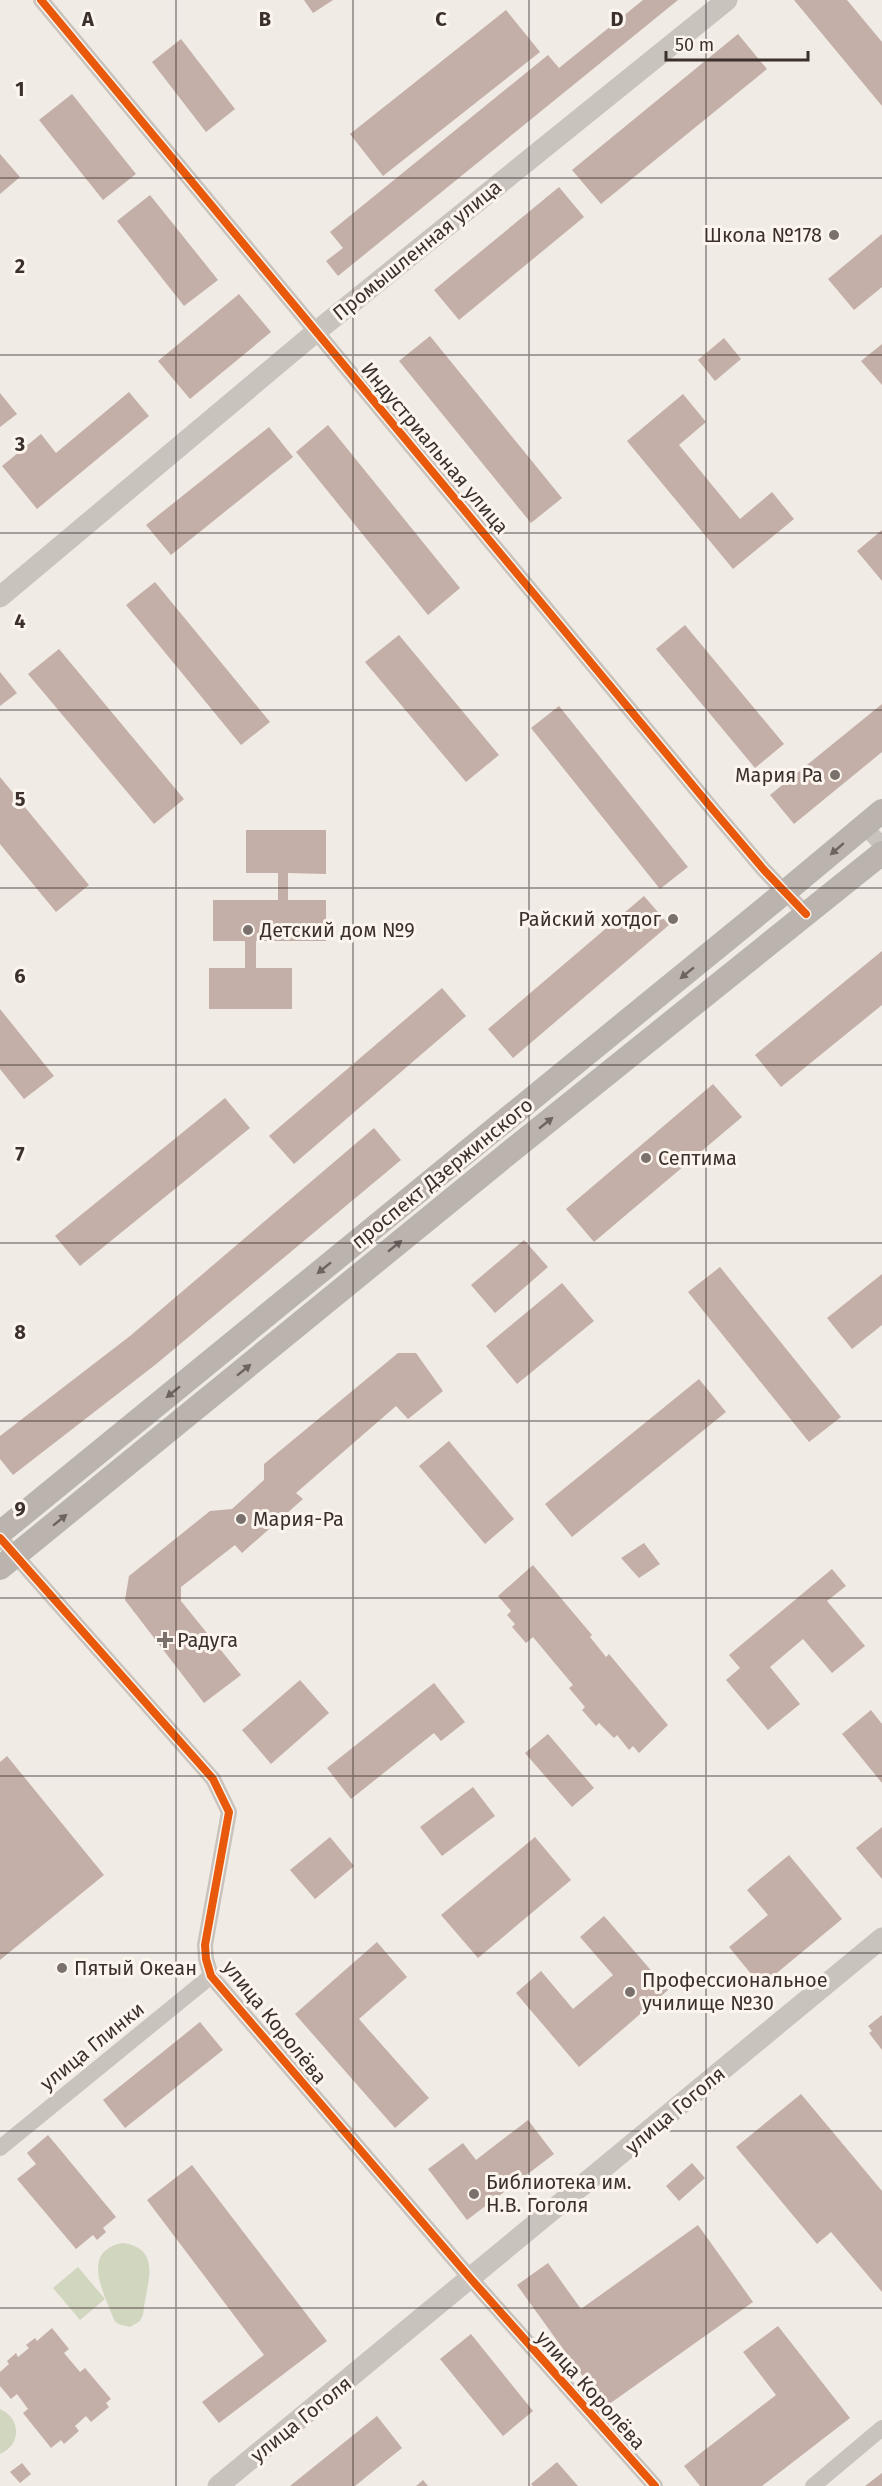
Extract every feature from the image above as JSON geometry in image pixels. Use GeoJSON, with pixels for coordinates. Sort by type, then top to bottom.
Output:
{"type":"FeatureCollection","features":[{"type":"Feature","properties":{"kind":"main road","name":"проспект Дзержинского"},"geometry":{"type":"LineString","coordinates":[[0,1536],[873,818]]}},
{"type":"Feature","properties":{"kind":"main road","name":"проспект Дзержинского"},"geometry":{"type":"LineString","coordinates":[[7,1563],[505,1156],[882,853]]}},
{"type":"Feature","properties":{"kind":"street","name":"Индустриальная улица"},"geometry":{"type":"LineString","coordinates":[[41,0],[699,793],[806,914]]}},
{"type":"Feature","properties":{"kind":"street","name":"Промышленная улица"},"geometry":{"type":"LineString","coordinates":[[0,597],[317,331],[726,0]]}},
{"type":"Feature","properties":{"kind":"street"},"geometry":{"type":"LineString","coordinates":[[873,818],[882,845]]}},
{"type":"Feature","properties":{"kind":"street","name":"улица Королёва"},"geometry":{"type":"LineString","coordinates":[[0,1536],[7,1563],[213,1779],[229,1812],[205,1945],[211,1976],[471,2279],[655,2486]]}},
{"type":"Feature","properties":{"kind":"street","name":"улица Гоголя"},"geometry":{"type":"LineString","coordinates":[[218,2486],[882,1938]]}},
{"type":"Feature","properties":{"kind":"street","name":"улица Глинки"},"geometry":{"type":"LineString","coordinates":[[0,2148],[211,1976]]}},
{"type":"Feature","properties":{"kind":"street"},"geometry":{"type":"LineString","coordinates":[[813,2486],[882,2428]]}},
{"type":"Feature","properties":{"kind":"green space"},"geometry":{"type":"Polygon","coordinates":[[[122,2243],[135,2246],[144,2252],[149,2270],[143,2315],[140,2321],[130,2327],[118,2324],[114,2320],[98,2275],[98,2264],[102,2255],[109,2248],[122,2243]]]}},
{"type":"Feature","properties":{"kind":"green space"},"geometry":{"type":"Polygon","coordinates":[[[78,2267],[105,2299],[80,2320],[53,2288],[78,2267]]]}},
{"type":"Feature","properties":{"kind":"green space"},"geometry":{"type":"Polygon","coordinates":[[[0,2409],[12,2419],[16,2432],[12,2444],[0,2454],[0,2409]]]}},
{"type":"Feature","properties":{"kind":"building"},"geometry":{"type":"Polygon","coordinates":[[[304,0],[333,0],[313,13],[304,0]]]}},
{"type":"Feature","properties":{"kind":"building"},"geometry":{"type":"Polygon","coordinates":[[[643,0],[678,0],[338,276],[326,261],[343,248],[330,232],[548,55],[559,68],[643,0]]]}},
{"type":"Feature","properties":{"kind":"building"},"geometry":{"type":"Polygon","coordinates":[[[794,0],[847,0],[882,42],[882,106],[794,0]]]}},
{"type":"Feature","properties":{"kind":"building"},"geometry":{"type":"Polygon","coordinates":[[[506,10],[540,52],[383,176],[350,134],[506,10]]]}},
{"type":"Feature","properties":{"kind":"building"},"geometry":{"type":"Polygon","coordinates":[[[738,34],[767,69],[601,204],[572,170],[738,34]]]}},
{"type":"Feature","properties":{"kind":"building"},"geometry":{"type":"Polygon","coordinates":[[[181,39],[235,109],[206,132],[152,62],[181,39]]]}},
{"type":"Feature","properties":{"kind":"building"},"geometry":{"type":"Polygon","coordinates":[[[72,94],[136,174],[103,200],[39,120],[72,94]]]}},
{"type":"Feature","properties":{"kind":"building"},"geometry":{"type":"Polygon","coordinates":[[[0,154],[20,177],[0,194],[0,154]]]}},
{"type":"Feature","properties":{"kind":"building"},"geometry":{"type":"Polygon","coordinates":[[[559,187],[584,217],[459,320],[434,290],[559,187]]]}},
{"type":"Feature","properties":{"kind":"building"},"geometry":{"type":"Polygon","coordinates":[[[150,195],[218,280],[184,306],[117,221],[150,195]]]}},
{"type":"Feature","properties":{"kind":"building"},"geometry":{"type":"Polygon","coordinates":[[[882,234],[882,287],[854,310],[828,279],[882,234]]]}},
{"type":"Feature","properties":{"kind":"building"},"geometry":{"type":"Polygon","coordinates":[[[239,294],[271,332],[190,399],[158,361],[239,294]]]}},
{"type":"Feature","properties":{"kind":"building"},"geometry":{"type":"Polygon","coordinates":[[[430,336],[562,498],[531,523],[399,361],[430,336]]]}},
{"type":"Feature","properties":{"kind":"building"},"geometry":{"type":"Polygon","coordinates":[[[724,338],[741,359],[715,381],[698,360],[724,338]]]}},
{"type":"Feature","properties":{"kind":"building"},"geometry":{"type":"Polygon","coordinates":[[[882,344],[882,385],[861,361],[882,344]]]}},
{"type":"Feature","properties":{"kind":"building"},"geometry":{"type":"Polygon","coordinates":[[[129,392],[149,416],[37,509],[2,466],[41,434],[56,453],[129,392]]]}},
{"type":"Feature","properties":{"kind":"building"},"geometry":{"type":"Polygon","coordinates":[[[0,393],[17,414],[0,427],[0,393]]]}},
{"type":"Feature","properties":{"kind":"building"},"geometry":{"type":"Polygon","coordinates":[[[683,394],[706,422],[679,445],[740,519],[772,492],[794,519],[733,569],[627,441],[683,394]]]}},
{"type":"Feature","properties":{"kind":"building"},"geometry":{"type":"Polygon","coordinates":[[[328,425],[460,588],[428,615],[296,452],[328,425]]]}},
{"type":"Feature","properties":{"kind":"building"},"geometry":{"type":"Polygon","coordinates":[[[269,427],[293,457],[171,555],[146,525],[269,427]]]}},
{"type":"Feature","properties":{"kind":"building"},"geometry":{"type":"Polygon","coordinates":[[[882,530],[882,581],[857,551],[882,530]]]}},
{"type":"Feature","properties":{"kind":"building"},"geometry":{"type":"Polygon","coordinates":[[[155,582],[270,722],[241,745],[126,605],[155,582]]]}},
{"type":"Feature","properties":{"kind":"building"},"geometry":{"type":"Polygon","coordinates":[[[685,625],[784,744],[755,768],[656,649],[685,625]]]}},
{"type":"Feature","properties":{"kind":"building"},"geometry":{"type":"Polygon","coordinates":[[[399,635],[499,755],[466,782],[365,662],[399,635]]]}},
{"type":"Feature","properties":{"kind":"building"},"geometry":{"type":"Polygon","coordinates":[[[59,649],[184,799],[154,824],[28,674],[59,649]]]}},
{"type":"Feature","properties":{"kind":"building"},"geometry":{"type":"Polygon","coordinates":[[[0,672],[17,693],[0,706],[0,672]]]}},
{"type":"Feature","properties":{"kind":"building"},"geometry":{"type":"Polygon","coordinates":[[[882,704],[882,752],[794,824],[770,795],[882,704]]]}},
{"type":"Feature","properties":{"kind":"building"},"geometry":{"type":"Polygon","coordinates":[[[559,706],[688,867],[660,889],[531,728],[559,706]]]}},
{"type":"Feature","properties":{"kind":"building"},"geometry":{"type":"Polygon","coordinates":[[[0,777],[89,885],[56,912],[0,844],[0,777]]]}},
{"type":"Feature","properties":{"kind":"building"},"geometry":{"type":"Polygon","coordinates":[[[246,830],[326,830],[326,874],[288,873],[288,900],[326,900],[326,941],[256,941],[256,968],[292,968],[292,1009],[209,1009],[209,968],[245,968],[245,941],[213,941],[213,900],[278,900],[278,873],[246,873],[246,830]]]}},
{"type":"Feature","properties":{"kind":"building"},"geometry":{"type":"Polygon","coordinates":[[[644,896],[669,925],[513,1058],[488,1029],[644,896]]]}},
{"type":"Feature","properties":{"kind":"building"},"geometry":{"type":"Polygon","coordinates":[[[882,951],[882,1005],[781,1087],[755,1055],[882,951]]]}},
{"type":"Feature","properties":{"kind":"building"},"geometry":{"type":"Polygon","coordinates":[[[442,988],[466,1016],[294,1164],[269,1136],[442,988]]]}},
{"type":"Feature","properties":{"kind":"building"},"geometry":{"type":"Polygon","coordinates":[[[0,1009],[54,1076],[24,1099],[0,1069],[0,1009]]]}},
{"type":"Feature","properties":{"kind":"building"},"geometry":{"type":"Polygon","coordinates":[[[713,1084],[742,1117],[594,1242],[566,1209],[713,1084]]]}},
{"type":"Feature","properties":{"kind":"building"},"geometry":{"type":"Polygon","coordinates":[[[225,1098],[250,1128],[80,1266],[55,1236],[225,1098]]]}},
{"type":"Feature","properties":{"kind":"building"},"geometry":{"type":"Polygon","coordinates":[[[374,1128],[401,1160],[155,1365],[13,1475],[0,1459],[0,1436],[130,1336],[374,1128]]]}},
{"type":"Feature","properties":{"kind":"building"},"geometry":{"type":"Polygon","coordinates":[[[524,1240],[548,1267],[495,1313],[471,1285],[524,1240]]]}},
{"type":"Feature","properties":{"kind":"building"},"geometry":{"type":"Polygon","coordinates":[[[720,1267],[841,1417],[809,1442],[688,1292],[720,1267]]]}},
{"type":"Feature","properties":{"kind":"building"},"geometry":{"type":"Polygon","coordinates":[[[882,1274],[882,1325],[852,1349],[827,1318],[882,1274]]]}},
{"type":"Feature","properties":{"kind":"building"},"geometry":{"type":"Polygon","coordinates":[[[562,1283],[594,1321],[517,1384],[486,1346],[562,1283]]]}},
{"type":"Feature","properties":{"kind":"building"},"geometry":{"type":"Polygon","coordinates":[[[398,1353],[416,1353],[443,1391],[408,1419],[396,1406],[296,1493],[303,1499],[242,1553],[235,1545],[181,1587],[181,1601],[241,1675],[204,1703],[125,1600],[129,1576],[210,1511],[232,1509],[264,1480],[264,1464],[398,1353]]]}},
{"type":"Feature","properties":{"kind":"building"},"geometry":{"type":"Polygon","coordinates":[[[699,1379],[726,1412],[572,1537],[545,1504],[699,1379]]]}},
{"type":"Feature","properties":{"kind":"building"},"geometry":{"type":"Polygon","coordinates":[[[449,1441],[514,1519],[485,1544],[419,1466],[449,1441]]]}},
{"type":"Feature","properties":{"kind":"building"},"geometry":{"type":"Polygon","coordinates":[[[644,1543],[660,1564],[639,1578],[621,1558],[644,1543]]]}},
{"type":"Feature","properties":{"kind":"building"},"geometry":{"type":"Polygon","coordinates":[[[533,1565],[592,1635],[590,1637],[606,1657],[609,1654],[668,1725],[639,1753],[633,1746],[629,1750],[617,1735],[614,1738],[599,1723],[596,1726],[582,1710],[585,1707],[569,1688],[573,1685],[533,1637],[526,1643],[512,1627],[515,1624],[507,1615],[511,1611],[498,1596],[533,1565]]]}},
{"type":"Feature","properties":{"kind":"building"},"geometry":{"type":"Polygon","coordinates":[[[832,1569],[846,1586],[827,1601],[865,1646],[832,1673],[803,1639],[770,1667],[800,1704],[768,1730],[726,1680],[740,1668],[729,1655],[832,1569]]]}},
{"type":"Feature","properties":{"kind":"building"},"geometry":{"type":"Polygon","coordinates":[[[300,1680],[329,1713],[271,1764],[242,1730],[300,1680]]]}},
{"type":"Feature","properties":{"kind":"building"},"geometry":{"type":"Polygon","coordinates":[[[434,1683],[465,1722],[441,1741],[434,1733],[351,1799],[327,1768],[434,1683]]]}},
{"type":"Feature","properties":{"kind":"building"},"geometry":{"type":"Polygon","coordinates":[[[871,1710],[882,1724],[882,1783],[842,1734],[871,1710]]]}},
{"type":"Feature","properties":{"kind":"building"},"geometry":{"type":"Polygon","coordinates":[[[548,1734],[594,1788],[572,1807],[525,1753],[548,1734]]]}},
{"type":"Feature","properties":{"kind":"building"},"geometry":{"type":"Polygon","coordinates":[[[7,1756],[104,1875],[0,1960],[0,1762],[7,1756]]]}},
{"type":"Feature","properties":{"kind":"building"},"geometry":{"type":"Polygon","coordinates":[[[473,1787],[495,1816],[442,1856],[420,1827],[473,1787]]]}},
{"type":"Feature","properties":{"kind":"building"},"geometry":{"type":"Polygon","coordinates":[[[882,1827],[882,1879],[856,1848],[882,1827]]]}},
{"type":"Feature","properties":{"kind":"building"},"geometry":{"type":"Polygon","coordinates":[[[330,1837],[354,1866],[315,1899],[290,1870],[330,1837]]]}},
{"type":"Feature","properties":{"kind":"building"},"geometry":{"type":"Polygon","coordinates":[[[535,1837],[571,1880],[478,1958],[441,1915],[535,1837]]]}},
{"type":"Feature","properties":{"kind":"building"},"geometry":{"type":"Polygon","coordinates":[[[789,1855],[842,1919],[761,1986],[729,1947],[768,1915],[747,1890],[789,1855]]]}},
{"type":"Feature","properties":{"kind":"building","name":"Профессиональное училище №30"},"geometry":{"type":"Polygon","coordinates":[[[604,1916],[668,1990],[579,2067],[516,1993],[541,1971],[573,2009],[613,1975],[580,1937],[604,1916]]]}},
{"type":"Feature","properties":{"kind":"building"},"geometry":{"type":"Polygon","coordinates":[[[377,1942],[407,1977],[359,2019],[429,2098],[395,2128],[295,2014],[377,1942]]]}},
{"type":"Feature","properties":{"kind":"building"},"geometry":{"type":"Polygon","coordinates":[[[882,2015],[882,2050],[869,2033],[872,2031],[868,2026],[882,2015]]]}},
{"type":"Feature","properties":{"kind":"building"},"geometry":{"type":"Polygon","coordinates":[[[200,2022],[223,2050],[125,2128],[103,2100],[200,2022]]]}},
{"type":"Feature","properties":{"kind":"building"},"geometry":{"type":"Polygon","coordinates":[[[801,2094],[882,2191],[882,2292],[831,2232],[817,2244],[736,2147],[801,2094]]]}},
{"type":"Feature","properties":{"kind":"building","name":"Библиотека им. Н.В. Гоголя"},"geometry":{"type":"Polygon","coordinates":[[[528,2120],[554,2154],[467,2220],[428,2169],[463,2143],[476,2160],[528,2120]]]}},
{"type":"Feature","properties":{"kind":"building"},"geometry":{"type":"Polygon","coordinates":[[[48,2135],[116,2217],[103,2228],[106,2232],[97,2240],[93,2235],[76,2249],[17,2179],[36,2164],[27,2153],[48,2135]]]}},
{"type":"Feature","properties":{"kind":"building"},"geometry":{"type":"Polygon","coordinates":[[[692,2163],[705,2178],[679,2201],[666,2186],[692,2163]]]}},
{"type":"Feature","properties":{"kind":"building"},"geometry":{"type":"Polygon","coordinates":[[[192,2165],[327,2341],[219,2423],[202,2402],[264,2355],[147,2200],[192,2165]]]}},
{"type":"Feature","properties":{"kind":"building"},"geometry":{"type":"Polygon","coordinates":[[[698,2225],[753,2302],[605,2407],[517,2285],[548,2263],[581,2309],[698,2225]]]}},
{"type":"Feature","properties":{"kind":"building"},"geometry":{"type":"Polygon","coordinates":[[[778,2326],[850,2418],[762,2486],[700,2486],[684,2466],[776,2395],[743,2352],[778,2326]]]}},
{"type":"Feature","properties":{"kind":"building"},"geometry":{"type":"Polygon","coordinates":[[[52,2328],[69,2349],[64,2353],[80,2372],[85,2368],[111,2399],[106,2403],[109,2407],[91,2422],[86,2416],[75,2426],[79,2431],[64,2444],[61,2440],[51,2448],[23,2413],[28,2409],[17,2394],[11,2399],[0,2386],[0,2372],[16,2353],[18,2357],[29,2348],[26,2345],[35,2338],[37,2341],[52,2328]]]}},
{"type":"Feature","properties":{"kind":"building"},"geometry":{"type":"Polygon","coordinates":[[[471,2334],[533,2411],[503,2436],[440,2359],[471,2334]]]}},
{"type":"Feature","properties":{"kind":"building"},"geometry":{"type":"Polygon","coordinates":[[[377,2416],[402,2448],[355,2486],[290,2486],[377,2416]]]}},
{"type":"Feature","properties":{"kind":"building"},"geometry":{"type":"Polygon","coordinates":[[[557,2462],[578,2486],[533,2486],[531,2484],[557,2462]]]}},
{"type":"Feature","properties":{"kind":"building"},"geometry":{"type":"Polygon","coordinates":[[[22,2463],[31,2474],[20,2483],[10,2472],[22,2463]]]}},
{"type":"Feature","properties":{"kind":"building"},"geometry":{"type":"Polygon","coordinates":[[[882,2473],[882,2486],[865,2486],[882,2473]]]}},
{"type":"Feature","properties":{"kind":"building"},"geometry":{"type":"Polygon","coordinates":[[[423,2480],[428,2486],[416,2486],[423,2480]]]}},
{"type":"Feature","properties":{"kind":"cycle path"},"geometry":{"type":"LineString","coordinates":[[41,0],[714,811],[764,870],[806,914]]}},
{"type":"Feature","properties":{"kind":"cycle path"},"geometry":{"type":"LineString","coordinates":[[0,1538],[213,1779],[229,1812],[205,1945],[211,1976],[471,2279],[655,2486]]}},
{"type":"Feature","properties":{"kind":"place","name":"Школа №178"},"geometry":{"type":"Point","coordinates":[834,235]}},
{"type":"Feature","properties":{"kind":"place","name":"Мария Ра"},"geometry":{"type":"Point","coordinates":[835,775]}},
{"type":"Feature","properties":{"kind":"place","name":"Райский хотдог"},"geometry":{"type":"Point","coordinates":[673,919]}},
{"type":"Feature","properties":{"kind":"place","name":"Детский дом №9"},"geometry":{"type":"Point","coordinates":[248,930]}},
{"type":"Feature","properties":{"kind":"place","name":"Септима"},"geometry":{"type":"Point","coordinates":[646,1158]}},
{"type":"Feature","properties":{"kind":"place","name":"Мария-Ра"},"geometry":{"type":"Point","coordinates":[241,1519]}},
{"type":"Feature","properties":{"kind":"place","name":"Радуга"},"geometry":{"type":"Point","coordinates":[165,1640]}},
{"type":"Feature","properties":{"kind":"place","name":"Пятый Океан"},"geometry":{"type":"Point","coordinates":[62,1968]}},
{"type":"Feature","properties":{"kind":"place","name":"Профессиональное училище №30"},"geometry":{"type":"Point","coordinates":[630,1992]}},
{"type":"Feature","properties":{"kind":"place","name":"Библиотека им. Н.В. Гоголя"},"geometry":{"type":"Point","coordinates":[474,2194]}}]}
